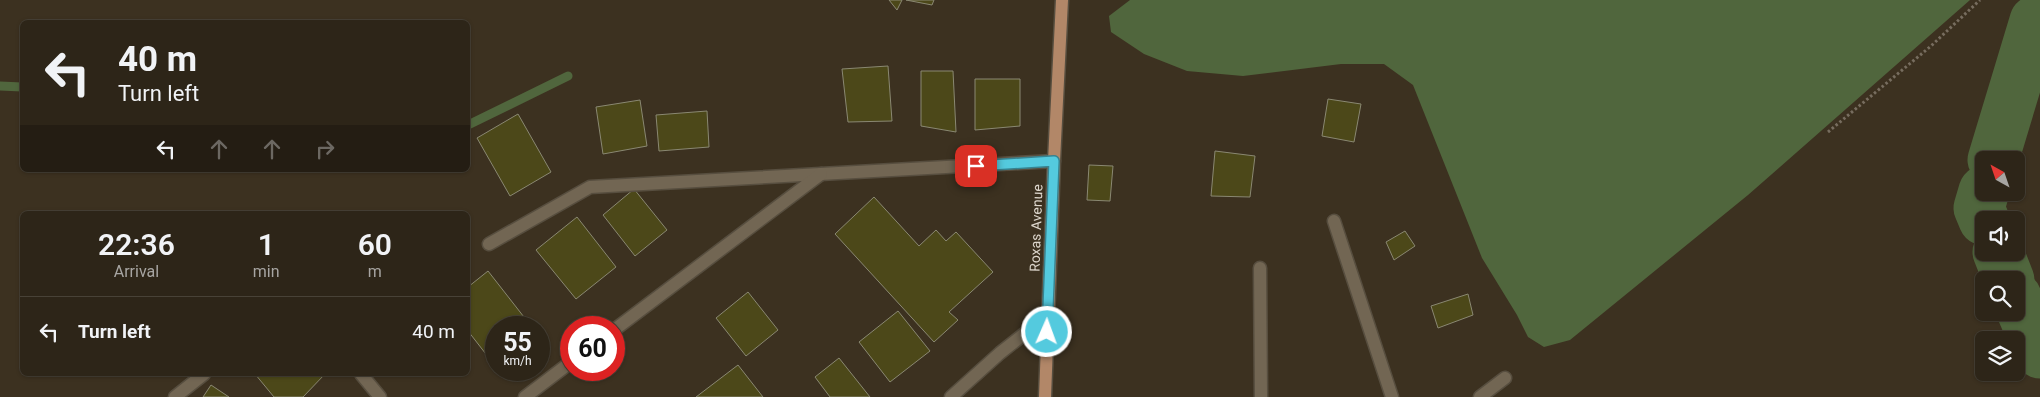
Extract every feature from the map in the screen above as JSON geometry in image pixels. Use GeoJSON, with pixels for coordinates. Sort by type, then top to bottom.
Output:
{"type":"FeatureCollection","features":[{"type":"Feature","properties":{"kind":"main road","name":"Roxas Avenue"},"geometry":{"type":"LineString","coordinates":[[1045,397],[1062,0]]}},
{"type":"Feature","properties":{"kind":"street"},"geometry":{"type":"LineString","coordinates":[[489,244],[590,187],[1054,161]]}},
{"type":"Feature","properties":{"kind":"street"},"geometry":{"type":"LineString","coordinates":[[625,322],[821,174]]}},
{"type":"Feature","properties":{"kind":"street"},"geometry":{"type":"LineString","coordinates":[[1334,221],[1392,397]]}},
{"type":"Feature","properties":{"kind":"street"},"geometry":{"type":"LineString","coordinates":[[1260,268],[1261,397]]}},
{"type":"Feature","properties":{"kind":"street"},"geometry":{"type":"LineString","coordinates":[[951,397],[1000,353],[1048,316]]}},
{"type":"Feature","properties":{"kind":"street"},"geometry":{"type":"LineString","coordinates":[[525,397],[560,370]]}},
{"type":"Feature","properties":{"kind":"street"},"geometry":{"type":"LineString","coordinates":[[174,397],[201,376]]}},
{"type":"Feature","properties":{"kind":"street"},"geometry":{"type":"LineString","coordinates":[[363,376],[380,397]]}},
{"type":"Feature","properties":{"kind":"street"},"geometry":{"type":"LineString","coordinates":[[1480,397],[1505,378]]}},
{"type":"Feature","properties":{"kind":"path"},"geometry":{"type":"LineString","coordinates":[[1828,132],[1931,46],[1980,0]]}},
{"type":"Feature","properties":{"kind":"shaded area"},"geometry":{"type":"Polygon","coordinates":[[[1130,0],[1970,0],[1748,195],[1570,340],[1544,347],[1528,337],[1517,315],[1482,258],[1413,85],[1384,64],[1341,64],[1243,76],[1187,71],[1144,54],[1111,32],[1109,16],[1130,0]]]}},
{"type":"Feature","properties":{"kind":"building"},"geometry":{"type":"Polygon","coordinates":[[[889,0],[902,0],[897,10],[889,0]]]}},
{"type":"Feature","properties":{"kind":"building"},"geometry":{"type":"Polygon","coordinates":[[[906,0],[934,0],[932,5],[906,0]]]}},
{"type":"Feature","properties":{"kind":"building"},"geometry":{"type":"Polygon","coordinates":[[[888,66],[892,121],[848,122],[842,69],[888,66]]]}},
{"type":"Feature","properties":{"kind":"building"},"geometry":{"type":"Polygon","coordinates":[[[921,71],[953,71],[956,132],[921,126],[921,71]]]}},
{"type":"Feature","properties":{"kind":"building"},"geometry":{"type":"Polygon","coordinates":[[[975,79],[1020,79],[1020,126],[975,130],[975,79]]]}},
{"type":"Feature","properties":{"kind":"building"},"geometry":{"type":"Polygon","coordinates":[[[1328,99],[1361,104],[1354,142],[1322,136],[1328,99]]]}},
{"type":"Feature","properties":{"kind":"building"},"geometry":{"type":"Polygon","coordinates":[[[640,100],[647,146],[603,154],[596,107],[640,100]]]}},
{"type":"Feature","properties":{"kind":"building"},"geometry":{"type":"Polygon","coordinates":[[[707,111],[709,147],[659,151],[656,115],[707,111]]]}},
{"type":"Feature","properties":{"kind":"building"},"geometry":{"type":"Polygon","coordinates":[[[518,114],[551,172],[510,196],[477,138],[518,114]]]}},
{"type":"Feature","properties":{"kind":"building"},"geometry":{"type":"Polygon","coordinates":[[[1215,151],[1255,156],[1250,197],[1211,196],[1215,151]]]}},
{"type":"Feature","properties":{"kind":"building"},"geometry":{"type":"Polygon","coordinates":[[[1089,165],[1113,166],[1110,201],[1087,200],[1089,165]]]}},
{"type":"Feature","properties":{"kind":"building"},"geometry":{"type":"Polygon","coordinates":[[[634,189],[667,230],[635,256],[603,215],[634,189]]]}},
{"type":"Feature","properties":{"kind":"building"},"geometry":{"type":"Polygon","coordinates":[[[874,197],[919,246],[936,230],[946,241],[956,232],[993,272],[949,312],[958,320],[934,342],[835,234],[874,197]]]}},
{"type":"Feature","properties":{"kind":"building"},"geometry":{"type":"Polygon","coordinates":[[[577,217],[616,267],[576,299],[536,250],[577,217]]]}},
{"type":"Feature","properties":{"kind":"building"},"geometry":{"type":"Polygon","coordinates":[[[1405,231],[1415,246],[1394,260],[1386,242],[1405,231]]]}},
{"type":"Feature","properties":{"kind":"building"},"geometry":{"type":"Polygon","coordinates":[[[488,271],[523,316],[485,316],[485,353],[470,334],[470,285],[488,271]]]}},
{"type":"Feature","properties":{"kind":"building"},"geometry":{"type":"Polygon","coordinates":[[[748,292],[778,330],[746,356],[716,318],[748,292]]]}},
{"type":"Feature","properties":{"kind":"building"},"geometry":{"type":"Polygon","coordinates":[[[1468,294],[1473,315],[1438,328],[1431,306],[1468,294]]]}},
{"type":"Feature","properties":{"kind":"building"},"geometry":{"type":"Polygon","coordinates":[[[898,311],[930,351],[890,382],[859,342],[898,311]]]}},
{"type":"Feature","properties":{"kind":"building"},"geometry":{"type":"Polygon","coordinates":[[[839,358],[870,397],[830,397],[815,377],[839,358]]]}},
{"type":"Feature","properties":{"kind":"building"},"geometry":{"type":"Polygon","coordinates":[[[738,365],[763,397],[696,397],[738,365]]]}},
{"type":"Feature","properties":{"kind":"building"},"geometry":{"type":"Polygon","coordinates":[[[257,376],[323,376],[303,397],[274,397],[257,376]]]}},
{"type":"Feature","properties":{"kind":"building"},"geometry":{"type":"Polygon","coordinates":[[[211,385],[229,397],[203,397],[211,385]]]}},
{"type":"Feature","properties":{"kind":"waterway"},"geometry":{"type":"LineString","coordinates":[[1996,151],[2035,21],[2040,17]]}},
{"type":"Feature","properties":{"kind":"waterway"},"geometry":{"type":"LineString","coordinates":[[470,124],[568,76]]}},
{"type":"Feature","properties":{"kind":"waterway"},"geometry":{"type":"LineString","coordinates":[[0,86],[20,87]]}},
{"type":"Feature","properties":{"kind":"waterway"},"geometry":{"type":"LineString","coordinates":[[1980,211],[1981,201]]}},
{"type":"Feature","properties":{"kind":"waterway"},"geometry":{"type":"LineString","coordinates":[[2002,261],[2005,271]]}},
{"type":"Feature","properties":{"kind":"waterway"},"geometry":{"type":"LineString","coordinates":[[2025,318],[2040,353]]}},
{"type":"Feature","properties":{"kind":"route"},"geometry":{"type":"LineString","coordinates":[[976,166],[1054,161],[1047,332]]}}]}
